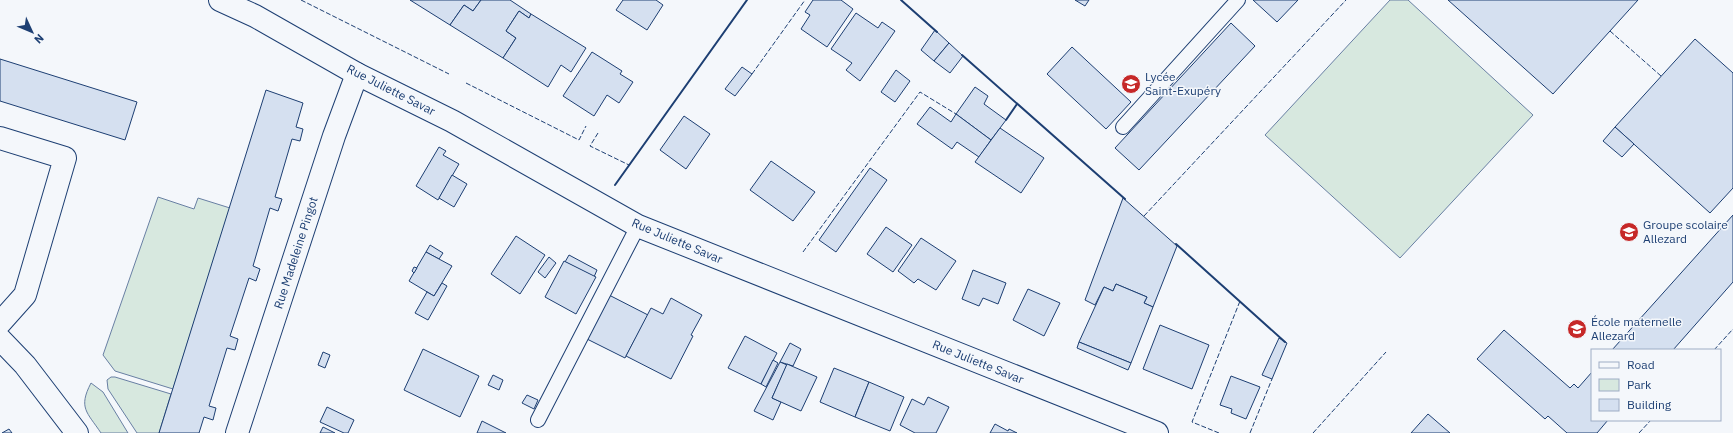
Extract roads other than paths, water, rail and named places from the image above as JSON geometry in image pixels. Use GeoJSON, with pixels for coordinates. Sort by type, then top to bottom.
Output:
{"type":"FeatureCollection","features":[{"type":"Feature","properties":{"kind":"street","name":"Rue Juliette Savar"},"geometry":{"type":"LineString","coordinates":[[220,0],[255,16],[357,74],[452,121],[638,226],[1154,432]]}},
{"type":"Feature","properties":{"kind":"street","name":"Rue Madeleine Pingot"},"geometry":{"type":"LineString","coordinates":[[237,433],[334,136],[357,74]]}},
{"type":"Feature","properties":{"kind":"street"},"geometry":{"type":"LineString","coordinates":[[0,138],[65,158],[25,295],[0,323]]}},
{"type":"Feature","properties":{"kind":"street"},"geometry":{"type":"LineString","coordinates":[[10,356],[77,433]]}},
{"type":"Feature","properties":{"kind":"lane"},"geometry":{"type":"LineString","coordinates":[[1123,127],[1238,0]]}},
{"type":"Feature","properties":{"kind":"lane"},"geometry":{"type":"LineString","coordinates":[[538,420],[638,226]]}},
{"type":"Feature","properties":{"kind":"place","name":"Lycée Saint-Exupéry"},"geometry":{"type":"Point","coordinates":[1131,84]}},
{"type":"Feature","properties":{"kind":"place","name":"Groupe scolaire Allezard"},"geometry":{"type":"Point","coordinates":[1629,232]}},
{"type":"Feature","properties":{"kind":"place","name":"École maternelle Allezard"},"geometry":{"type":"Point","coordinates":[1577,329]}}]}
